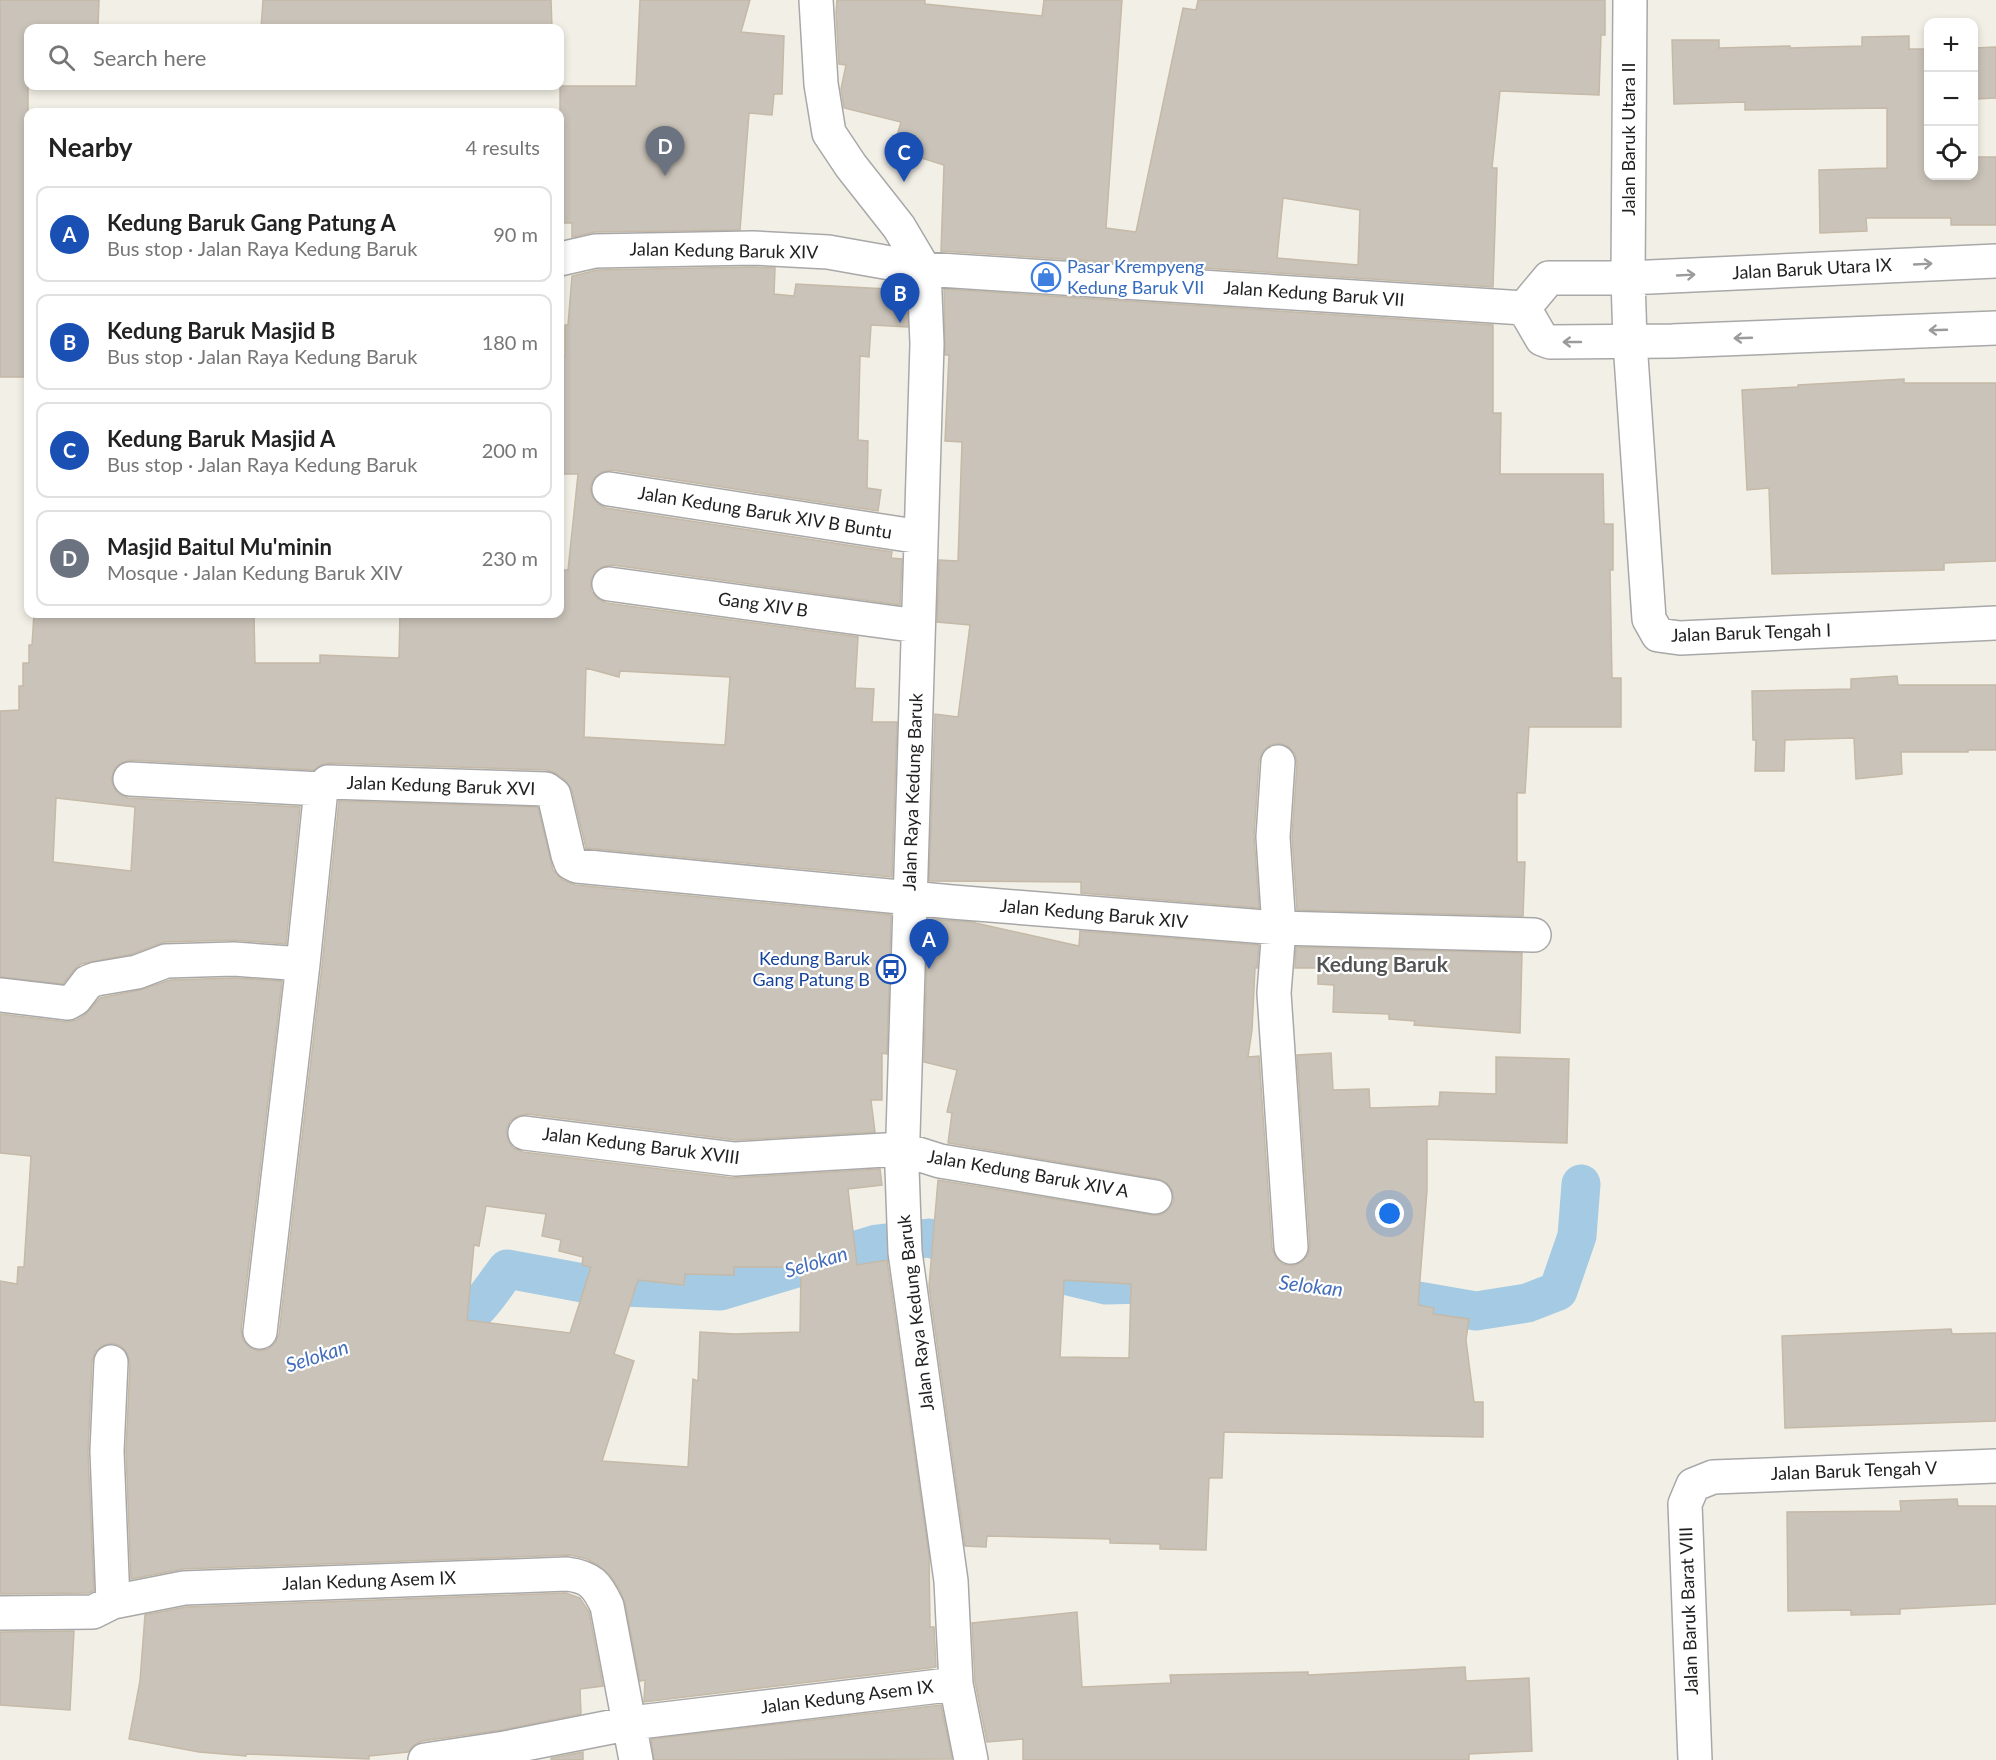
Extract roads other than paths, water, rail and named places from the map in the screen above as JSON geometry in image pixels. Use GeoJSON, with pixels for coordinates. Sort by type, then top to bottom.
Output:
{"type":"FeatureCollection","features":[{"type":"Feature","properties":{"kind":"street","name":"Jalan Raya Kedung Baruk"},"geometry":{"type":"LineString","coordinates":[[816,0],[821,84],[830,133],[851,166],[899,227],[924,269],[927,344],[902,1149],[905,1243],[951,1581],[956,1684],[970,1760]]}},
{"type":"Feature","properties":{"kind":"street","name":"Jalan Baruk Utara II"},"geometry":{"type":"LineString","coordinates":[[1630,0],[1628,278],[1630,342]]}},
{"type":"Feature","properties":{"kind":"street","name":"Jalan Kedung Baruk XIV"},"geometry":{"type":"LineString","coordinates":[[564,258],[595,251],[753,248],[828,252],[924,269]]}},
{"type":"Feature","properties":{"kind":"street","name":"Jalan Baruk Utara IX"},"geometry":{"type":"LineString","coordinates":[[1628,278],[1996,261]]}},
{"type":"Feature","properties":{"kind":"street","name":"Jalan Kedung Baruk VII"},"geometry":{"type":"LineString","coordinates":[[924,269],[1524,308]]}},
{"type":"Feature","properties":{"kind":"street"},"geometry":{"type":"LineString","coordinates":[[1628,278],[1549,278],[1524,308],[1545,342],[1630,342],[1996,328]]}},
{"type":"Feature","properties":{"kind":"street","name":"Jalan Baruk Tengah I"},"geometry":{"type":"LineString","coordinates":[[1630,342],[1649,619],[1658,635],[1680,638],[1996,623]]}},
{"type":"Feature","properties":{"kind":"street","name":"Jalan Kedung Baruk XIV B Buntu"},"geometry":{"type":"LineString","coordinates":[[609,489],[921,537]]}},
{"type":"Feature","properties":{"kind":"street","name":"Gang XIV B"},"geometry":{"type":"LineString","coordinates":[[609,584],[918,626]]}},
{"type":"Feature","properties":{"kind":"street"},"geometry":{"type":"LineString","coordinates":[[1278,762],[1273,837],[1279,928],[1274,993],[1291,1247]]}},
{"type":"Feature","properties":{"kind":"street"},"geometry":{"type":"LineString","coordinates":[[130,779],[321,789]]}},
{"type":"Feature","properties":{"kind":"street","name":"Jalan Kedung Baruk XVI"},"geometry":{"type":"LineString","coordinates":[[260,1332],[321,789],[328,782],[546,789],[554,795],[568,855],[571,863],[577,866],[910,898]]}},
{"type":"Feature","properties":{"kind":"street","name":"Jalan Kedung Baruk XIV"},"geometry":{"type":"LineString","coordinates":[[910,898],[1279,928],[1534,935]]}},
{"type":"Feature","properties":{"kind":"street"},"geometry":{"type":"LineString","coordinates":[[0,995],[68,1004],[75,999],[88,982],[137,972],[166,961],[234,959],[303,964]]}},
{"type":"Feature","properties":{"kind":"street","name":"Jalan Kedung Baruk XVIII"},"geometry":{"type":"LineString","coordinates":[[525,1133],[735,1159],[902,1149]]}},
{"type":"Feature","properties":{"kind":"street","name":"Jalan Kedung Baruk XIV A"},"geometry":{"type":"LineString","coordinates":[[902,1149],[940,1161],[1155,1197]]}},
{"type":"Feature","properties":{"kind":"street"},"geometry":{"type":"LineString","coordinates":[[111,1362],[107,1451],[113,1602]]}},
{"type":"Feature","properties":{"kind":"street","name":"Jalan Baruk Tengah V"},"geometry":{"type":"LineString","coordinates":[[1713,1477],[1996,1466]]}},
{"type":"Feature","properties":{"kind":"street","name":"Jalan Baruk Barat VIII"},"geometry":{"type":"LineString","coordinates":[[1695,1760],[1685,1504],[1693,1485],[1713,1477]]}},
{"type":"Feature","properties":{"kind":"street","name":"Jalan Kedung Asem IX"},"geometry":{"type":"LineString","coordinates":[[0,1613],[93,1612],[113,1602],[184,1588],[567,1574],[582,1576],[591,1581],[601,1593],[607,1606],[631,1723]]}},
{"type":"Feature","properties":{"kind":"street","name":"Jalan Kedung Asem IX"},"geometry":{"type":"LineString","coordinates":[[425,1760],[505,1748],[631,1723],[956,1684]]}},
{"type":"Feature","properties":{"kind":"street"},"geometry":{"type":"LineString","coordinates":[[631,1723],[636,1760]]}},
{"type":"Feature","properties":{"kind":"waterway","name":"Selokan"},"geometry":{"type":"LineString","coordinates":[[1366,1292],[1476,1311],[1527,1303],[1558,1291],[1577,1236],[1581,1184]]}},
{"type":"Feature","properties":{"kind":"waterway","name":"Selokan"},"geometry":{"type":"LineString","coordinates":[[418,1328],[436,1328],[462,1320],[480,1304],[507,1269],[599,1286],[720,1291],[877,1244],[929,1238],[985,1254]]}},
{"type":"Feature","properties":{"kind":"waterway","name":"Selokan"},"geometry":{"type":"LineString","coordinates":[[1039,1269],[1106,1285],[1186,1283]]}},
{"type":"Feature","properties":{"kind":"place","name":"Masjid Baitul Mu'minin"},"geometry":{"type":"Point","coordinates":[665,176]}},
{"type":"Feature","properties":{"kind":"place","name":"Kedung Baruk Masjid A"},"geometry":{"type":"Point","coordinates":[904,182]}},
{"type":"Feature","properties":{"kind":"place","name":"Pasar Krempyeng Kedung Baruk VII"},"geometry":{"type":"Point","coordinates":[1046,277]}},
{"type":"Feature","properties":{"kind":"place","name":"Kedung Baruk Masjid B"},"geometry":{"type":"Point","coordinates":[900,323]}},
{"type":"Feature","properties":{"kind":"place","name":"Kedung Baruk Gang Patung B"},"geometry":{"type":"Point","coordinates":[891,969]}},
{"type":"Feature","properties":{"kind":"place","name":"Kedung Baruk Gang Patung A"},"geometry":{"type":"Point","coordinates":[929,969]}},
{"type":"Feature","properties":{"kind":"district","name":"Kedung Baruk"},"geometry":{"type":"Point","coordinates":[1382,965]}}]}
